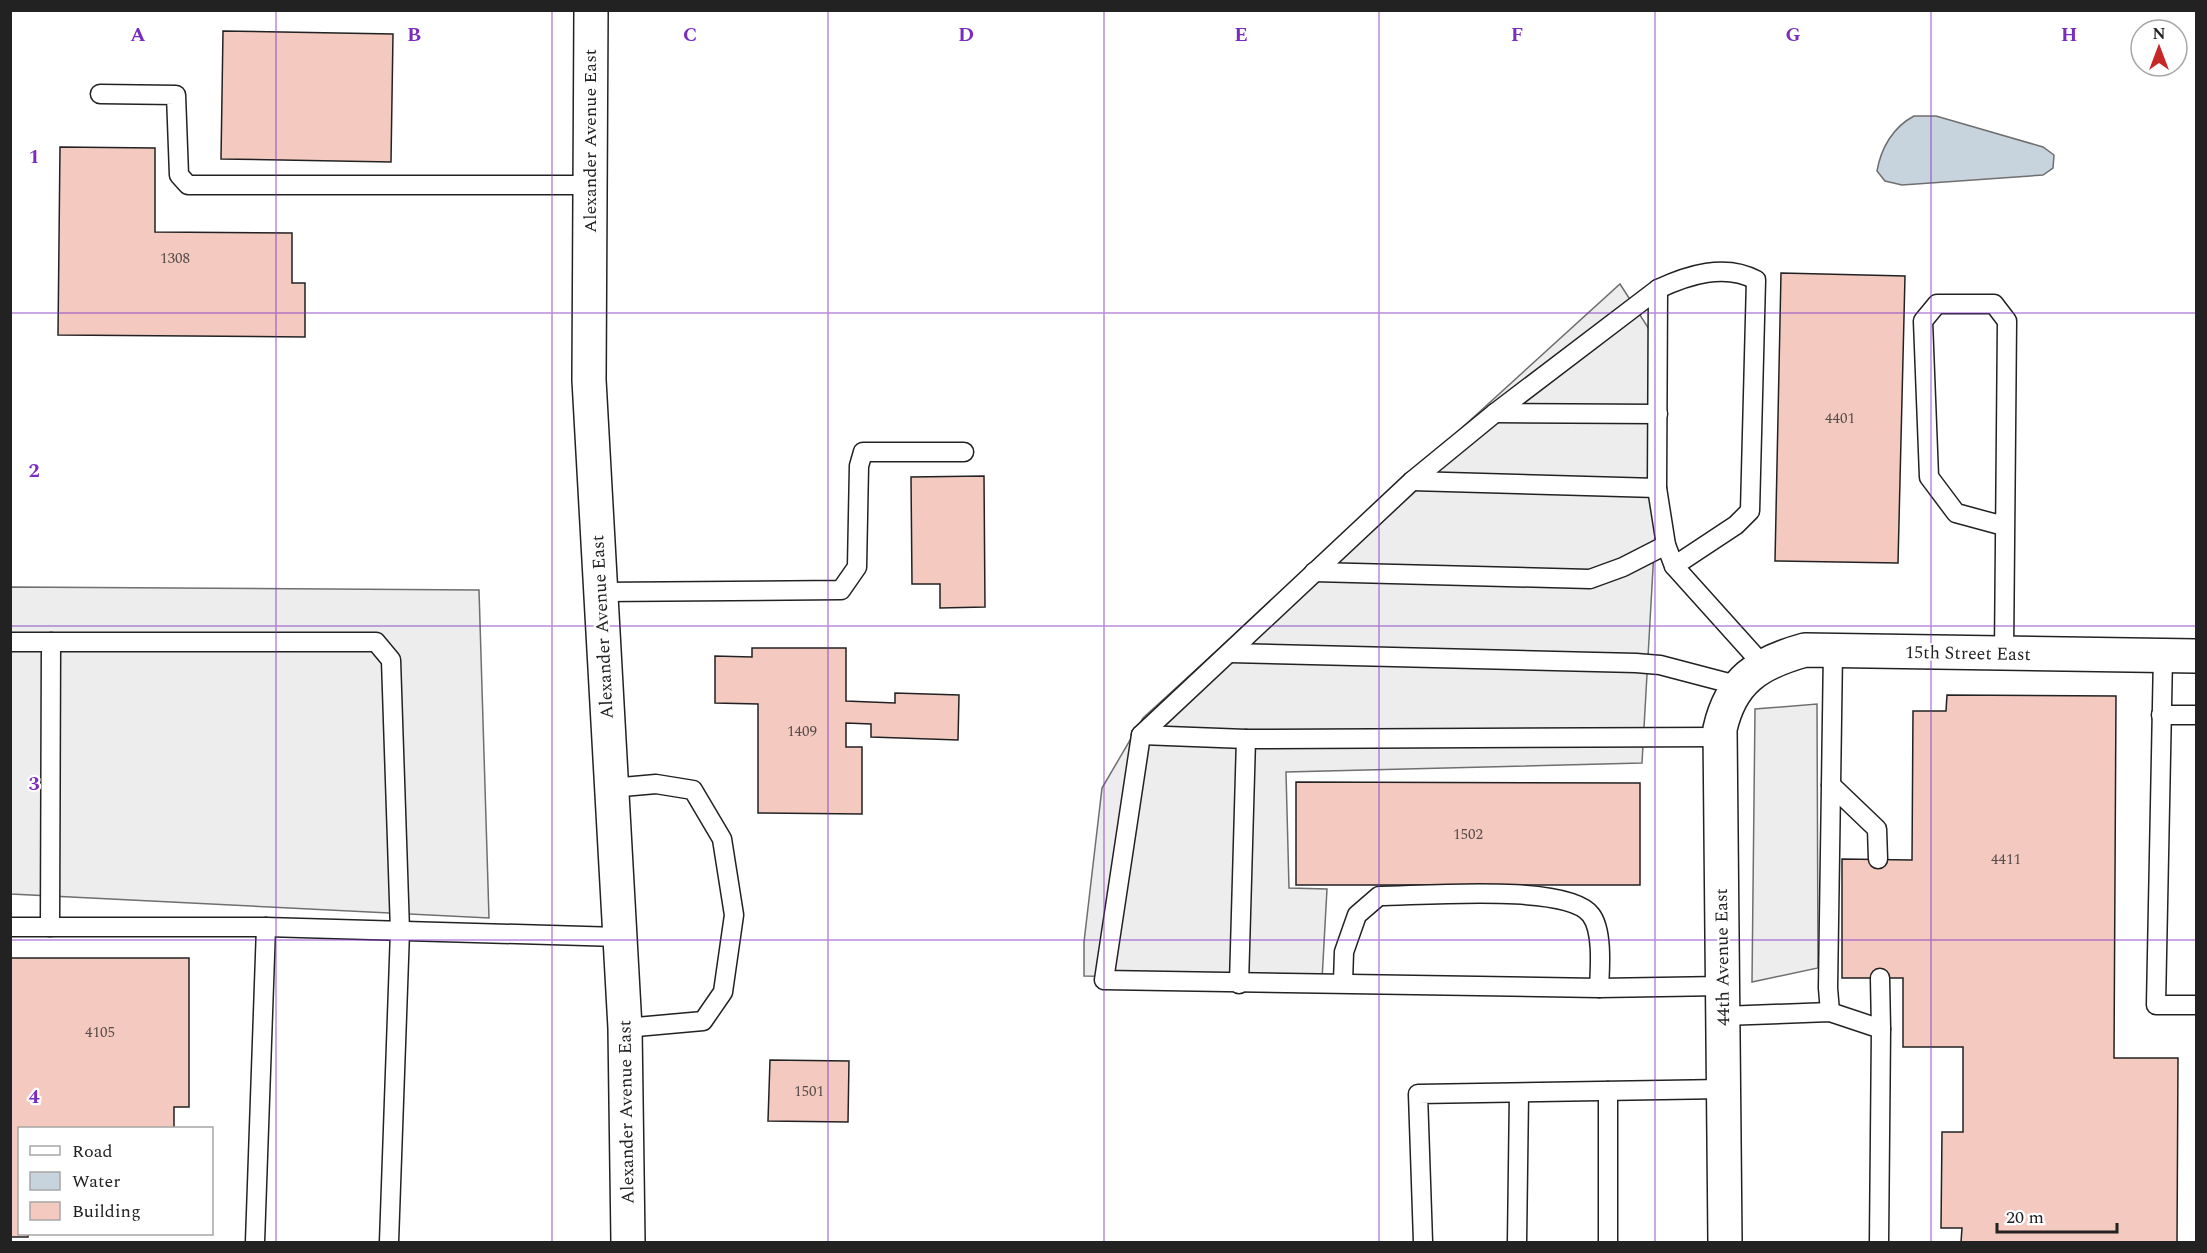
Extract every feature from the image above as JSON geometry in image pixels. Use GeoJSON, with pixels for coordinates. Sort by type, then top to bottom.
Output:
{"type":"FeatureCollection","features":[{"type":"Feature","properties":{"kind":"street","name":"Alexander Avenue East"},"geometry":{"type":"LineString","coordinates":[[591,10],[589,380],[625,1028],[628,1242]]}},
{"type":"Feature","properties":{"kind":"street","name":"15th Street East"},"geometry":{"type":"LineString","coordinates":[[1750,677],[1805,650],[2196,656]]}},
{"type":"Feature","properties":{"kind":"street","name":"44th Avenue East"},"geometry":{"type":"LineString","coordinates":[[1725,1242],[1720,737],[1725,706],[1750,677]]}},
{"type":"Feature","properties":{"kind":"lane"},"geometry":{"type":"LineString","coordinates":[[100,94],[176,95],[179,175],[188,185],[590,185]]}},
{"type":"Feature","properties":{"kind":"lane"},"geometry":{"type":"LineString","coordinates":[[1674,566],[1736,525],[1750,512],[1756,280],[1744,273],[1716,272],[1686,276],[1659,289],[1495,413],[1412,481],[1141,735],[1104,980],[1239,984],[1343,982],[1599,988],[1830,1012],[1881,1029]]}},
{"type":"Feature","properties":{"kind":"lane"},"geometry":{"type":"LineString","coordinates":[[1659,289],[1657,488],[1666,545],[1674,566],[1750,677]]}},
{"type":"Feature","properties":{"kind":"lane"},"geometry":{"type":"LineString","coordinates":[[2004,526],[1956,513],[1929,477],[1923,321],[1937,304],[1994,304],[2007,321],[2004,654]]}},
{"type":"Feature","properties":{"kind":"lane"},"geometry":{"type":"LineString","coordinates":[[1495,413],[1658,414]]}},
{"type":"Feature","properties":{"kind":"lane"},"geometry":{"type":"LineString","coordinates":[[600,592],[841,591],[857,567],[859,466],[863,452],[964,452]]}},
{"type":"Feature","properties":{"kind":"lane"},"geometry":{"type":"LineString","coordinates":[[1412,481],[1657,488]]}},
{"type":"Feature","properties":{"kind":"lane"},"geometry":{"type":"LineString","coordinates":[[1314,572],[1590,579],[1623,567],[1666,545]]}},
{"type":"Feature","properties":{"kind":"lane"},"geometry":{"type":"LineString","coordinates":[[10,642],[376,642],[391,660],[400,931],[389,1242]]}},
{"type":"Feature","properties":{"kind":"lane"},"geometry":{"type":"LineString","coordinates":[[50,927],[51,642]]}},
{"type":"Feature","properties":{"kind":"lane"},"geometry":{"type":"LineString","coordinates":[[1830,1012],[1828,988],[1833,651]]}},
{"type":"Feature","properties":{"kind":"lane"},"geometry":{"type":"LineString","coordinates":[[1230,653],[1636,663],[1750,677]]}},
{"type":"Feature","properties":{"kind":"lane"},"geometry":{"type":"LineString","coordinates":[[2163,656],[2156,1005],[2196,1005]]}},
{"type":"Feature","properties":{"kind":"lane"},"geometry":{"type":"LineString","coordinates":[[2162,715],[2196,716]]}},
{"type":"Feature","properties":{"kind":"lane"},"geometry":{"type":"LineString","coordinates":[[1141,735],[1246,739],[1720,737]]}},
{"type":"Feature","properties":{"kind":"lane"},"geometry":{"type":"LineString","coordinates":[[1239,984],[1246,739]]}},
{"type":"Feature","properties":{"kind":"lane"},"geometry":{"type":"LineString","coordinates":[[610,788],[656,784],[693,790],[722,839],[734,915],[723,992],[703,1021],[625,1028]]}},
{"type":"Feature","properties":{"kind":"lane"},"geometry":{"type":"LineString","coordinates":[[1831,785],[1877,829],[1878,860]]}},
{"type":"Feature","properties":{"kind":"lane"},"geometry":{"type":"LineString","coordinates":[[1343,982],[1344,952],[1357,915],[1378,896],[1537,894],[1575,902],[1592,915],[1601,950],[1599,988]]}},
{"type":"Feature","properties":{"kind":"lane"},"geometry":{"type":"LineString","coordinates":[[10,927],[266,927],[619,937]]}},
{"type":"Feature","properties":{"kind":"lane"},"geometry":{"type":"LineString","coordinates":[[255,1242],[266,927]]}},
{"type":"Feature","properties":{"kind":"lane"},"geometry":{"type":"LineString","coordinates":[[1879,1242],[1880,978]]}},
{"type":"Feature","properties":{"kind":"lane"},"geometry":{"type":"LineString","coordinates":[[1423,1242],[1418,1094],[1723,1089]]}},
{"type":"Feature","properties":{"kind":"lane"},"geometry":{"type":"LineString","coordinates":[[1608,1091],[1608,1242]]}},
{"type":"Feature","properties":{"kind":"lane"},"geometry":{"type":"LineString","coordinates":[[1517,1242],[1519,1093]]}},
{"type":"Feature","properties":{"kind":"shaded area"},"geometry":{"type":"Polygon","coordinates":[[[1620,284],[1649,329],[1655,533],[1642,763],[1286,772],[1289,888],[1327,889],[1322,980],[1084,976],[1084,942],[1102,788],[1143,718],[1620,284]]]}},
{"type":"Feature","properties":{"kind":"shaded area"},"geometry":{"type":"Polygon","coordinates":[[[10,587],[479,590],[489,918],[11,894],[10,587]]]}},
{"type":"Feature","properties":{"kind":"shaded area"},"geometry":{"type":"Polygon","coordinates":[[[1817,704],[1818,968],[1752,982],[1755,709],[1817,704]]]}},
{"type":"Feature","properties":{"kind":"water"},"geometry":{"type":"Polygon","coordinates":[[[1914,116],[1936,116],[2043,147],[2054,155],[2053,168],[2043,175],[1902,185],[1885,181],[1877,171],[1885,146],[1894,132],[1914,116]]]}},
{"type":"Feature","properties":{"kind":"building"},"geometry":{"type":"Polygon","coordinates":[[[223,31],[393,34],[391,162],[221,159],[223,31]]]}},
{"type":"Feature","properties":{"kind":"building"},"geometry":{"type":"Polygon","coordinates":[[[60,147],[155,148],[155,232],[292,233],[292,283],[305,283],[305,337],[58,335],[60,147]]]}},
{"type":"Feature","properties":{"kind":"building"},"geometry":{"type":"Polygon","coordinates":[[[1781,273],[1905,276],[1898,563],[1775,561],[1781,273]]]}},
{"type":"Feature","properties":{"kind":"building"},"geometry":{"type":"Polygon","coordinates":[[[984,476],[985,607],[940,608],[940,584],[912,584],[911,477],[984,476]]]}},
{"type":"Feature","properties":{"kind":"building"},"geometry":{"type":"Polygon","coordinates":[[[752,648],[846,648],[846,701],[895,703],[895,693],[959,695],[958,740],[871,737],[871,724],[846,723],[846,747],[862,747],[862,814],[758,813],[758,704],[715,703],[715,656],[752,657],[752,648]]]}},
{"type":"Feature","properties":{"kind":"building"},"geometry":{"type":"Polygon","coordinates":[[[1947,695],[2116,696],[2114,1058],[2178,1058],[2177,1242],[1961,1242],[1962,1228],[1941,1228],[1942,1132],[1963,1132],[1963,1047],[1903,1047],[1903,978],[1842,978],[1842,859],[1912,860],[1913,711],[1946,711],[1947,695]]]}},
{"type":"Feature","properties":{"kind":"building"},"geometry":{"type":"Polygon","coordinates":[[[1296,782],[1640,783],[1640,885],[1296,885],[1296,782]]]}},
{"type":"Feature","properties":{"kind":"building"},"geometry":{"type":"Polygon","coordinates":[[[10,958],[189,958],[189,1107],[174,1107],[174,1127],[18,1127],[18,1235],[28,1235],[28,1237],[10,1237],[10,958]]]}},
{"type":"Feature","properties":{"kind":"building"},"geometry":{"type":"Polygon","coordinates":[[[770,1060],[849,1061],[848,1122],[768,1121],[770,1060]]]}}]}
